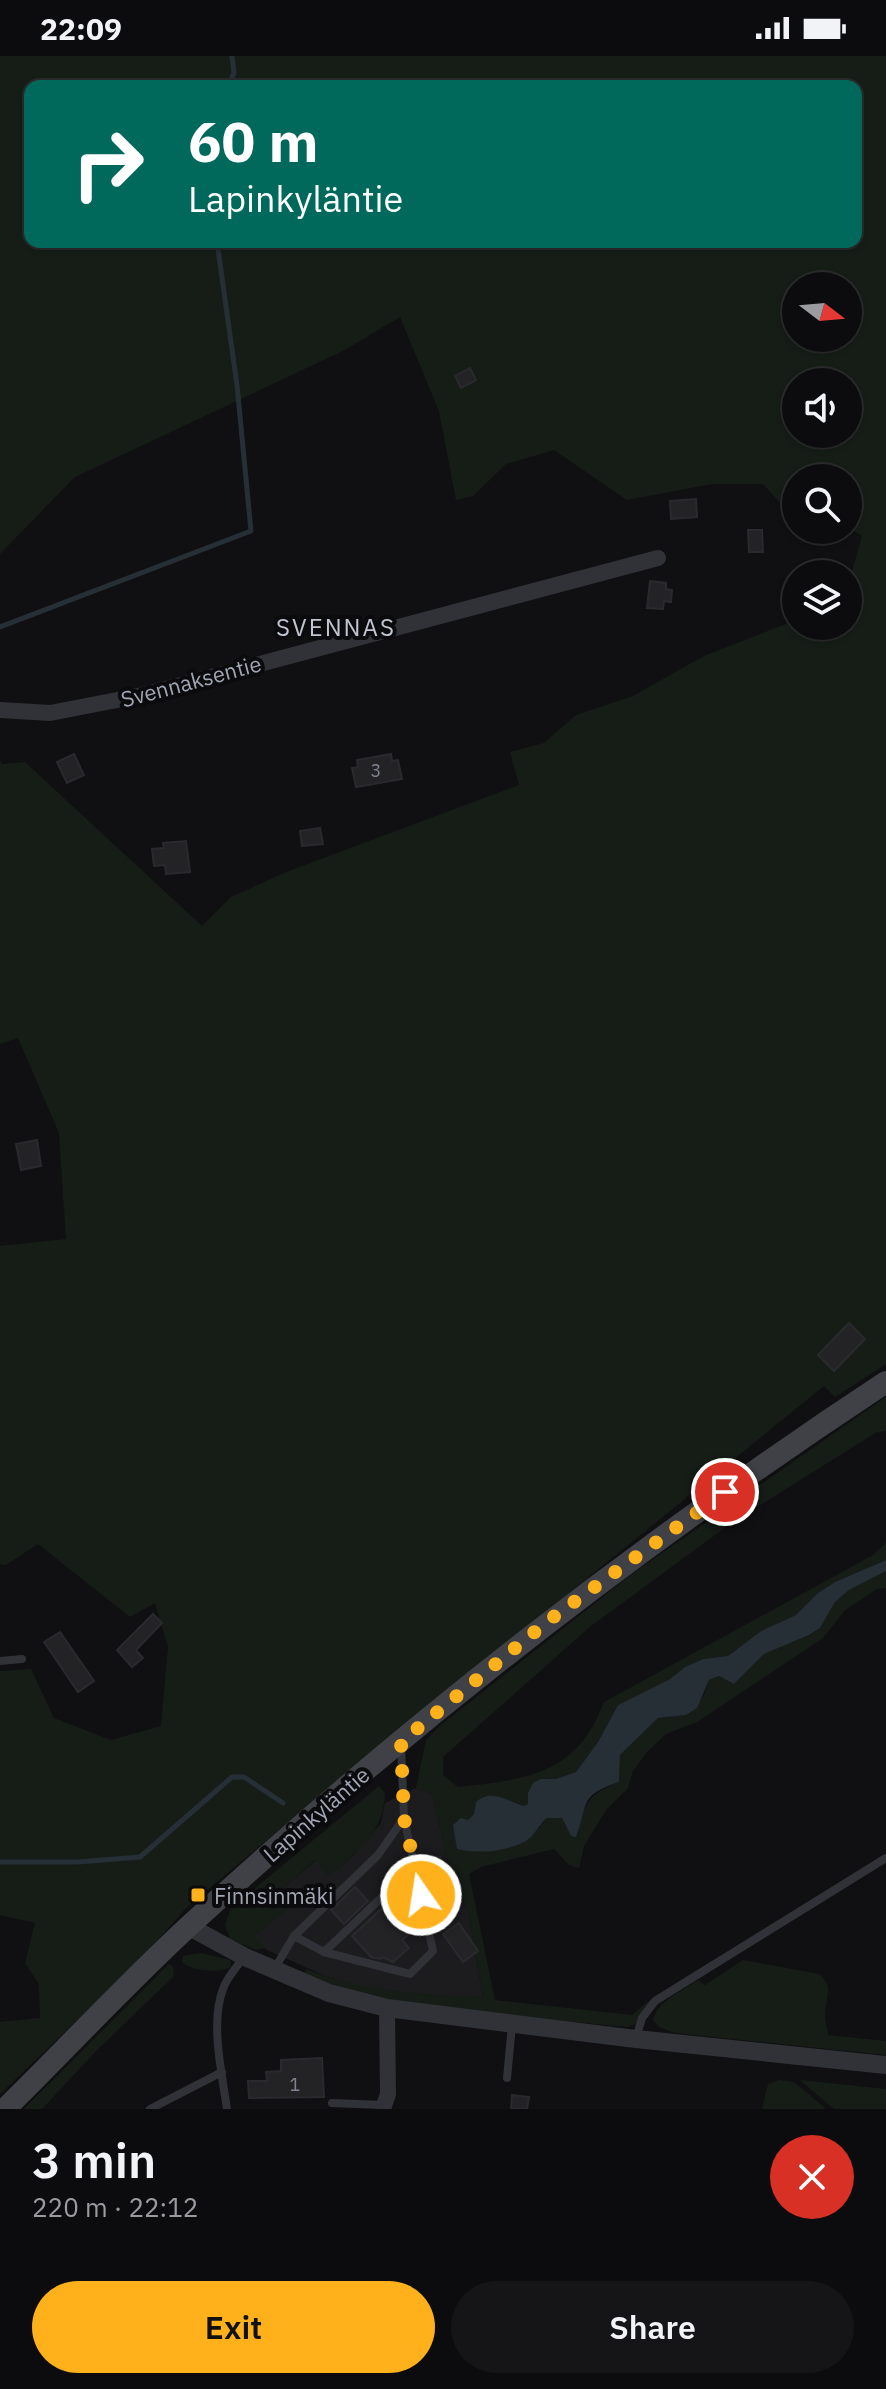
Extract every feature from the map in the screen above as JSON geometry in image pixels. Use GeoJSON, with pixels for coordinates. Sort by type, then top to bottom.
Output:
{"type":"FeatureCollection","features":[{"type":"Feature","properties":{"kind":"main road","name":"Lapinkyläntie"},"geometry":{"type":"LineString","coordinates":[[5,2109],[188,1926],[401,1742],[548,1621],[725,1492],[886,1382]]}},
{"type":"Feature","properties":{"kind":"street","name":"Svennaksentie"},"geometry":{"type":"LineString","coordinates":[[0,710],[50,713],[143,695],[658,558]]}},
{"type":"Feature","properties":{"kind":"street"},"geometry":{"type":"LineString","coordinates":[[188,1926],[245,1957],[329,1993],[387,2008],[636,2039],[886,2065]]}},
{"type":"Feature","properties":{"kind":"street"},"geometry":{"type":"LineString","coordinates":[[384,2107],[388,2094],[387,2008]]}},
{"type":"Feature","properties":{"kind":"lane"},"geometry":{"type":"LineString","coordinates":[[0,1661],[22,1659]]}},
{"type":"Feature","properties":{"kind":"lane"},"geometry":{"type":"LineString","coordinates":[[294,1936],[324,1952],[410,1974],[433,1951],[404,1818],[401,1742]]}},
{"type":"Feature","properties":{"kind":"lane"},"geometry":{"type":"LineString","coordinates":[[274,1969],[294,1936],[378,1855],[404,1818]]}},
{"type":"Feature","properties":{"kind":"lane"},"geometry":{"type":"LineString","coordinates":[[636,2039],[642,2018],[655,2001],[886,1858]]}},
{"type":"Feature","properties":{"kind":"lane"},"geometry":{"type":"LineString","coordinates":[[324,1952],[414,1867]]}},
{"type":"Feature","properties":{"kind":"lane"},"geometry":{"type":"LineString","coordinates":[[227,2109],[218,2046],[219,2003],[223,1989],[245,1957]]}},
{"type":"Feature","properties":{"kind":"lane"},"geometry":{"type":"LineString","coordinates":[[507,2078],[512,2024]]}},
{"type":"Feature","properties":{"kind":"lane"},"geometry":{"type":"LineString","coordinates":[[150,2109],[222,2072]]}},
{"type":"Feature","properties":{"kind":"lane"},"geometry":{"type":"LineString","coordinates":[[332,2103],[384,2107]]}},
{"type":"Feature","properties":{"kind":"shaded area"},"geometry":{"type":"Polygon","coordinates":[[[0,56],[886,56],[886,1364],[835,1397],[824,1386],[340,1779],[187,1907],[138,1962],[0,2094],[0,2022],[40,2018],[39,1984],[25,1963],[35,1923],[0,1915],[0,1671],[31,1669],[54,1718],[111,1740],[161,1726],[168,1647],[155,1603],[130,1617],[38,1544],[6,1565],[0,1564],[0,1246],[66,1239],[59,1133],[18,1038],[0,1044],[0,760],[2,764],[25,762],[202,926],[231,897],[286,872],[519,785],[510,752],[544,743],[576,715],[633,696],[704,656],[782,625],[782,640],[862,640],[862,560],[855,560],[862,544],[862,464],[782,464],[782,505],[763,484],[712,484],[627,500],[554,450],[506,464],[473,496],[456,500],[439,411],[400,317],[343,351],[75,477],[0,554],[0,56]]]}},
{"type":"Feature","properties":{"kind":"shaded area"},"geometry":{"type":"Polygon","coordinates":[[[886,1397],[886,1431],[877,1432],[730,1524],[591,1626],[443,1757],[443,1775],[458,1787],[506,1781],[547,1769],[580,1745],[604,1702],[873,1555],[886,1543],[886,1560],[835,1582],[818,1593],[796,1615],[761,1631],[728,1656],[703,1659],[685,1667],[670,1679],[618,1705],[598,1742],[576,1772],[556,1779],[541,1779],[528,1793],[528,1804],[476,1802],[474,1814],[468,1820],[528,1840],[547,1818],[562,1818],[571,1836],[578,1833],[585,1807],[601,1790],[619,1782],[620,1755],[658,1718],[686,1715],[704,1695],[709,1680],[719,1676],[734,1684],[764,1654],[820,1628],[835,1602],[849,1590],[886,1571],[886,1588],[877,1589],[844,1611],[823,1638],[697,1722],[666,1734],[647,1752],[633,1771],[628,1788],[606,1810],[584,1846],[579,1868],[569,1865],[554,1849],[481,1867],[469,1874],[495,2000],[632,2015],[651,1999],[635,2024],[628,2027],[422,2005],[381,1998],[304,1974],[306,1969],[393,1991],[483,1996],[468,1911],[453,1884],[432,1795],[416,1788],[426,1740],[442,1724],[632,1574],[886,1397]]]}},
{"type":"Feature","properties":{"kind":"shaded area"},"geometry":{"type":"Polygon","coordinates":[[[886,1560],[886,1571],[849,1590],[835,1602],[820,1628],[764,1654],[734,1684],[719,1676],[709,1680],[697,1708],[686,1715],[658,1718],[620,1755],[619,1782],[590,1797],[576,1837],[571,1836],[562,1818],[547,1818],[529,1839],[518,1845],[492,1851],[457,1849],[453,1825],[461,1818],[468,1820],[474,1814],[476,1802],[493,1796],[524,1806],[528,1804],[528,1793],[533,1783],[576,1772],[598,1742],[618,1705],[670,1679],[685,1667],[703,1659],[728,1656],[761,1631],[796,1615],[818,1593],[835,1582],[886,1560]]]}},
{"type":"Feature","properties":{"kind":"shaded area"},"geometry":{"type":"Polygon","coordinates":[[[379,1786],[385,1793],[383,1807],[380,1820],[367,1841],[328,1876],[315,1860],[280,1891],[292,1905],[254,1936],[265,1948],[256,1950],[230,1939],[225,1925],[231,1908],[379,1786]]]}},
{"type":"Feature","properties":{"kind":"shaded area"},"geometry":{"type":"Polygon","coordinates":[[[416,1788],[432,1795],[453,1884],[468,1911],[483,1997],[367,1989],[323,1975],[267,1950],[253,1936],[292,1905],[280,1891],[316,1860],[329,1875],[353,1856],[381,1823],[385,1803],[416,1788]]]}},
{"type":"Feature","properties":{"kind":"shaded area"},"geometry":{"type":"Polygon","coordinates":[[[201,1953],[230,1960],[231,1967],[206,1970],[192,1968],[182,1962],[183,1956],[201,1953]]]}},
{"type":"Feature","properties":{"kind":"shaded area"},"geometry":{"type":"Polygon","coordinates":[[[743,1960],[819,1974],[828,1987],[825,2013],[828,2035],[886,2041],[886,2055],[675,2033],[659,2027],[653,2020],[660,2007],[672,1997],[698,1980],[705,1985],[743,1960]]]}},
{"type":"Feature","properties":{"kind":"shaded area"},"geometry":{"type":"Polygon","coordinates":[[[169,1964],[174,1968],[173,1977],[96,2051],[42,2109],[24,2109],[169,1964]]]}},
{"type":"Feature","properties":{"kind":"shaded area"},"geometry":{"type":"Polygon","coordinates":[[[779,2080],[794,2082],[826,2109],[762,2109],[768,2084],[779,2080]]]}},
{"type":"Feature","properties":{"kind":"shaded area"},"geometry":{"type":"Polygon","coordinates":[[[800,2080],[886,2089],[886,2109],[834,2109],[800,2080]]]}},
{"type":"Feature","properties":{"kind":"building"},"geometry":{"type":"Polygon","coordinates":[[[470,368],[476,380],[461,388],[455,376],[470,368]]]}},
{"type":"Feature","properties":{"kind":"building"},"geometry":{"type":"Polygon","coordinates":[[[696,499],[697,517],[671,519],[670,501],[696,499]]]}},
{"type":"Feature","properties":{"kind":"building"},"geometry":{"type":"Polygon","coordinates":[[[748,530],[762,530],[763,552],[749,552],[748,530]]]}},
{"type":"Feature","properties":{"kind":"building"},"geometry":{"type":"Polygon","coordinates":[[[650,581],[666,583],[666,589],[672,590],[671,602],[664,601],[663,609],[647,608],[650,581]]]}},
{"type":"Feature","properties":{"kind":"building"},"geometry":{"type":"Polygon","coordinates":[[[74,754],[84,775],[67,783],[57,762],[74,754]]]}},
{"type":"Feature","properties":{"kind":"building"},"geometry":{"type":"Polygon","coordinates":[[[391,754],[392,761],[398,760],[402,779],[356,787],[352,768],[358,767],[357,760],[391,754]]]}},
{"type":"Feature","properties":{"kind":"building"},"geometry":{"type":"Polygon","coordinates":[[[320,828],[323,844],[302,846],[300,831],[320,828]]]}},
{"type":"Feature","properties":{"kind":"building"},"geometry":{"type":"Polygon","coordinates":[[[186,841],[190,872],[166,874],[165,865],[154,866],[152,849],[164,848],[163,843],[186,841]]]}},
{"type":"Feature","properties":{"kind":"building"},"geometry":{"type":"Polygon","coordinates":[[[37,1140],[41,1166],[21,1170],[16,1144],[37,1140]]]}},
{"type":"Feature","properties":{"kind":"building"},"geometry":{"type":"Polygon","coordinates":[[[849,1323],[865,1339],[834,1371],[818,1355],[849,1323]]]}},
{"type":"Feature","properties":{"kind":"building"},"geometry":{"type":"Polygon","coordinates":[[[153,1614],[162,1623],[136,1650],[143,1658],[132,1667],[117,1650],[153,1614]]]}},
{"type":"Feature","properties":{"kind":"building"},"geometry":{"type":"Polygon","coordinates":[[[60,1632],[94,1681],[78,1692],[44,1642],[60,1632]]]}},
{"type":"Feature","properties":{"kind":"building"},"geometry":{"type":"Polygon","coordinates":[[[440,1857],[449,1887],[432,1892],[423,1862],[440,1857]]]}},
{"type":"Feature","properties":{"kind":"building"},"geometry":{"type":"Polygon","coordinates":[[[355,1887],[368,1901],[344,1924],[331,1910],[355,1887]]]}},
{"type":"Feature","properties":{"kind":"building"},"geometry":{"type":"Polygon","coordinates":[[[391,1900],[417,1927],[402,1940],[409,1948],[393,1962],[383,1957],[371,1957],[352,1936],[391,1900]]]}},
{"type":"Feature","properties":{"kind":"building"},"geometry":{"type":"Polygon","coordinates":[[[459,1923],[478,1951],[463,1962],[443,1934],[459,1923]]]}},
{"type":"Feature","properties":{"kind":"building"},"geometry":{"type":"Polygon","coordinates":[[[322,2058],[324,2097],[249,2098],[248,2081],[267,2081],[266,2072],[281,2071],[281,2060],[322,2058]]]}},
{"type":"Feature","properties":{"kind":"building"},"geometry":{"type":"Polygon","coordinates":[[[512,2095],[529,2097],[527,2109],[511,2109],[512,2095]]]}},
{"type":"Feature","properties":{"kind":"waterway"},"geometry":{"type":"LineString","coordinates":[[231,80],[234,73],[232,56]]}},
{"type":"Feature","properties":{"kind":"waterway"},"geometry":{"type":"LineString","coordinates":[[0,627],[251,531],[237,385],[218,248]]}},
{"type":"Feature","properties":{"kind":"waterway"},"geometry":{"type":"LineString","coordinates":[[0,1862],[78,1862],[140,1857],[232,1777],[244,1777],[283,1803]]}},
{"type":"Feature","properties":{"kind":"place","name":"Finnsinmäki"},"geometry":{"type":"Point","coordinates":[198,1895]}},
{"type":"Feature","properties":{"kind":"district","name":"SVENNAS"},"geometry":{"type":"Point","coordinates":[336,627]}},
{"type":"Feature","properties":{"kind":"route"},"geometry":{"type":"LineString","coordinates":[[421,1895],[404,1818],[401,1742],[548,1621],[725,1492]]}}]}
